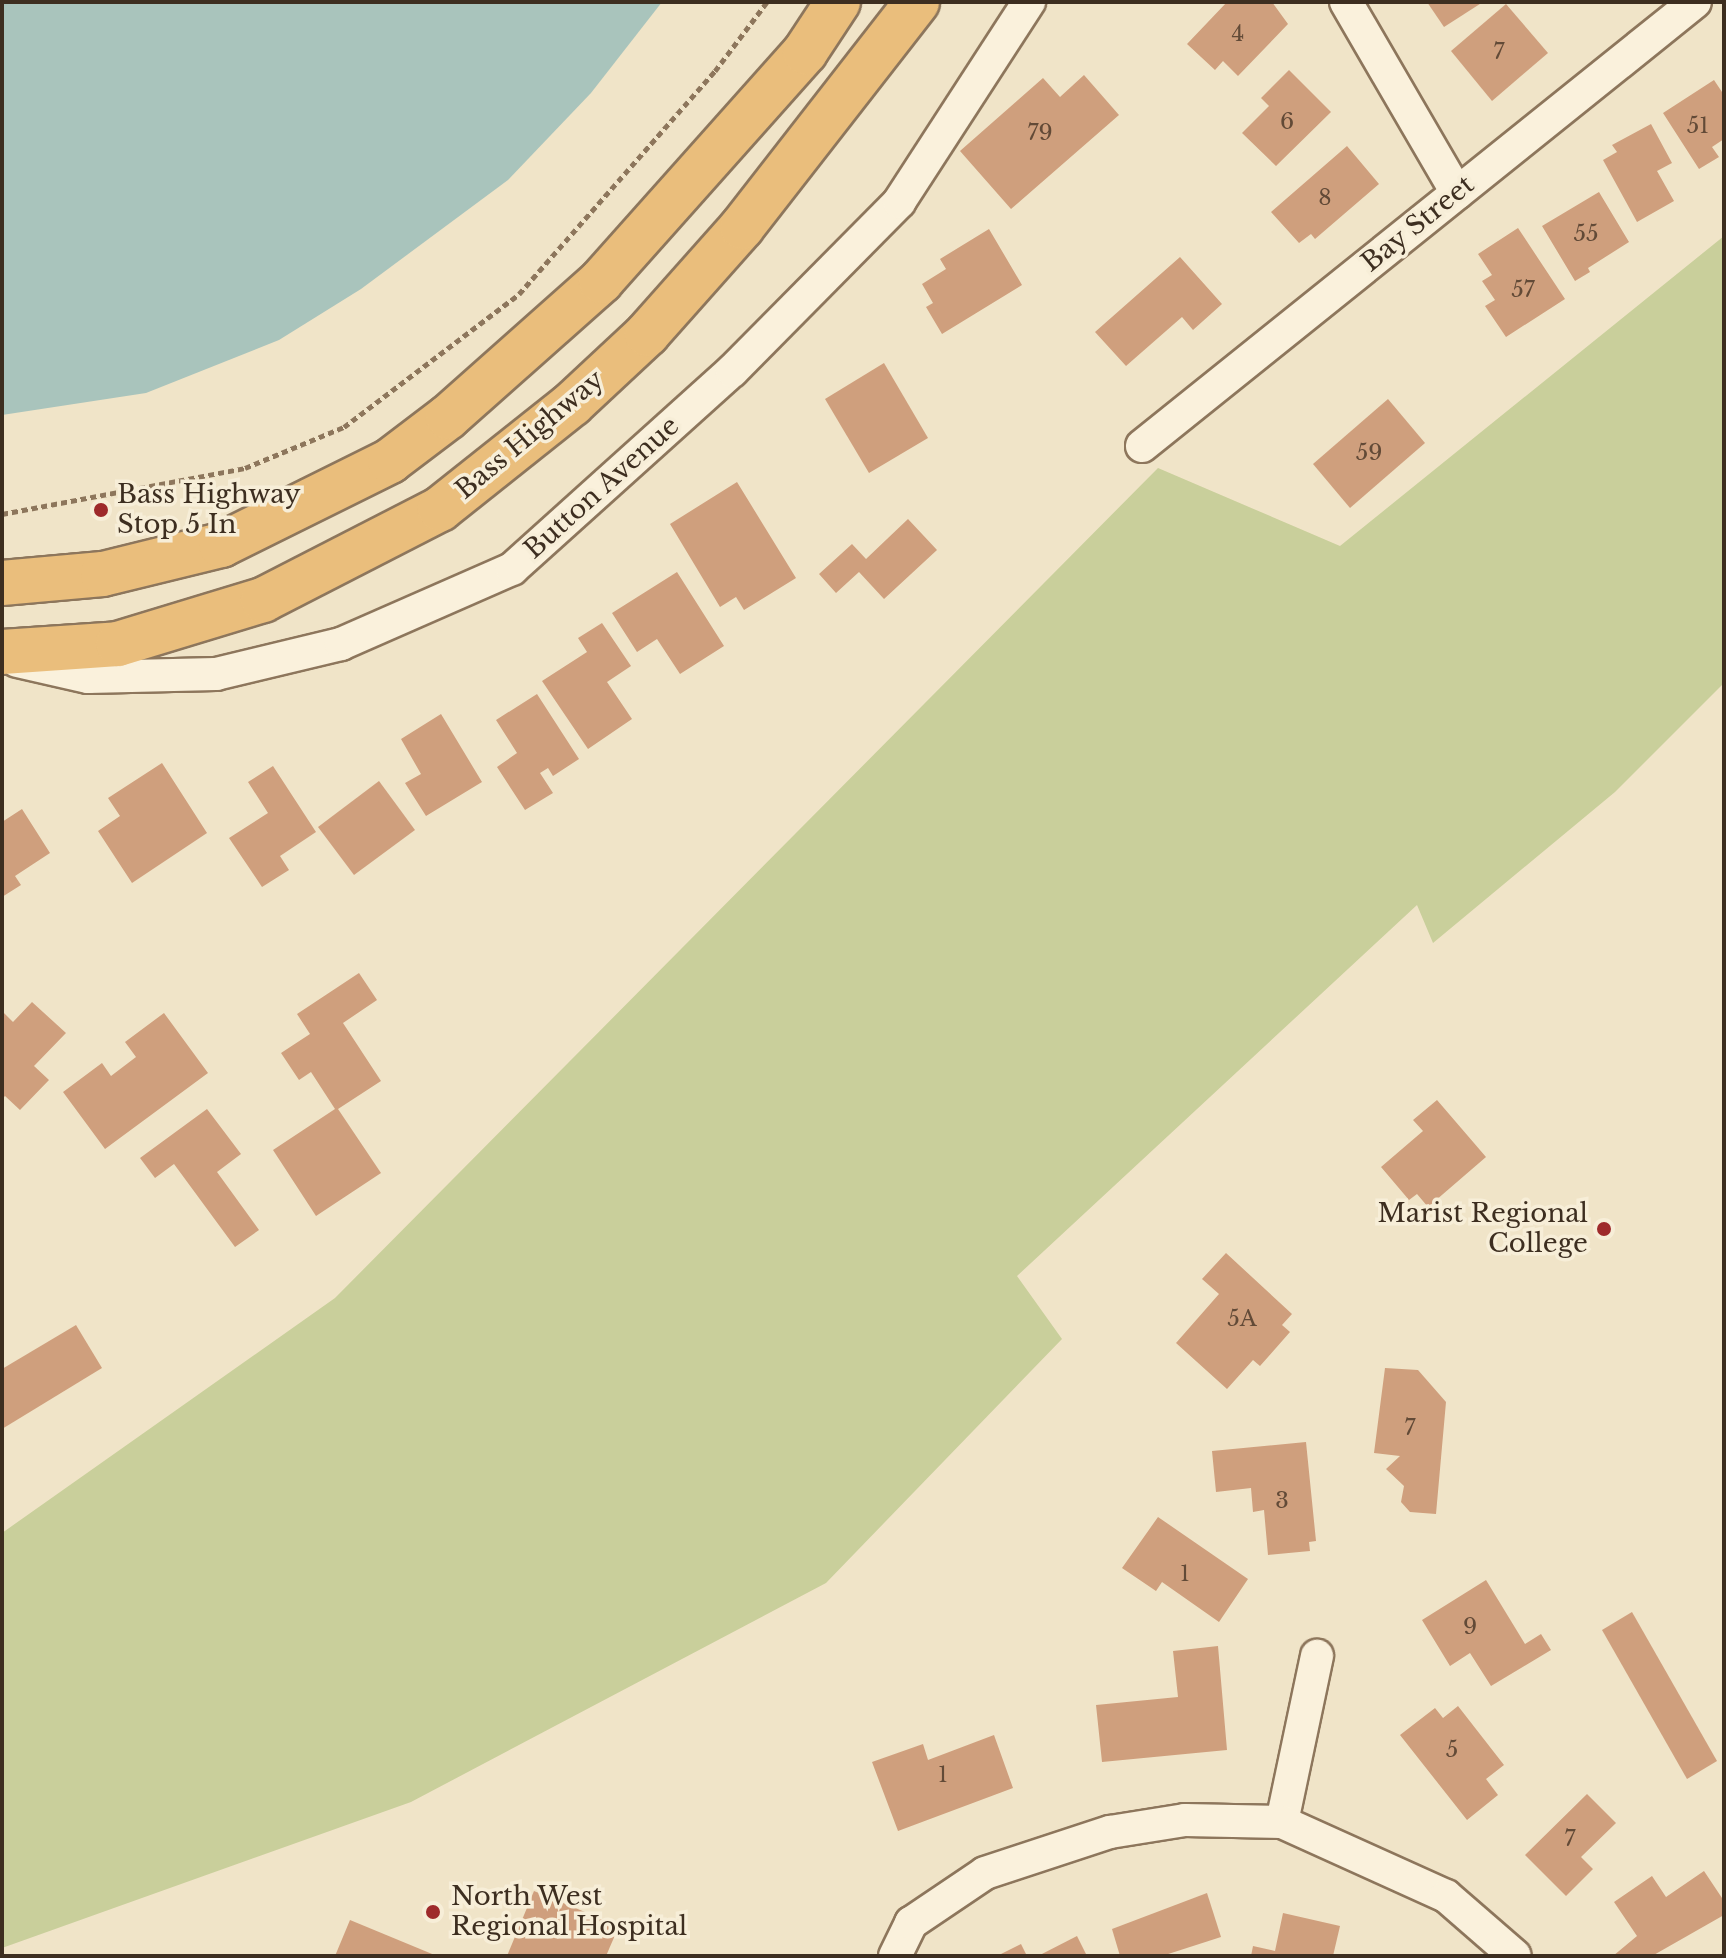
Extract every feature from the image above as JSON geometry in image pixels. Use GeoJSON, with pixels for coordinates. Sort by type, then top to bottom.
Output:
{"type":"FeatureCollection","features":[{"type":"Feature","properties":{"kind":"highway"},"geometry":{"type":"LineString","coordinates":[[2,583],[103,574],[221,545],[390,461],[448,417],[601,281],[805,52],[838,2]]}},
{"type":"Feature","properties":{"kind":"highway","name":"Bass Highway"},"geometry":{"type":"LineString","coordinates":[[2,655],[118,644],[263,600],[440,509],[572,404],[647,334],[742,227],[917,2]]}},
{"type":"Feature","properties":{"kind":"street","name":"Button Avenue"},"geometry":{"type":"LineString","coordinates":[[2,655],[88,677],[216,674],[341,644],[512,569],[732,371],[899,202],[1029,2]]}},
{"type":"Feature","properties":{"kind":"street"},"geometry":{"type":"LineString","coordinates":[[1346,2],[1457,193]]}},
{"type":"Feature","properties":{"kind":"street","name":"Bay Street"},"geometry":{"type":"LineString","coordinates":[[1142,446],[1695,2]]}},
{"type":"Feature","properties":{"kind":"street"},"geometry":{"type":"LineString","coordinates":[[1282,1822],[1317,1656]]}},
{"type":"Feature","properties":{"kind":"street"},"geometry":{"type":"LineString","coordinates":[[895,1956],[911,1923],[985,1873],[1110,1832],[1185,1820],[1282,1822],[1446,1896],[1515,1956]]}},
{"type":"Feature","properties":{"kind":"path"},"geometry":{"type":"LineString","coordinates":[[2,514],[245,468],[344,427],[519,294],[715,71],[767,2]]}},
{"type":"Feature","properties":{"kind":"green space"},"geometry":{"type":"Polygon","coordinates":[[[1724,236],[1724,683],[1615,792],[1433,943],[1417,905],[1017,1276],[1062,1339],[826,1583],[411,1802],[2,1948],[2,1533],[335,1298],[1158,468],[1340,546],[1724,236]]]}},
{"type":"Feature","properties":{"kind":"water"},"geometry":{"type":"Polygon","coordinates":[[[2,2],[662,2],[591,93],[508,180],[361,289],[279,340],[146,393],[2,415],[2,2]]]}},
{"type":"Feature","properties":{"kind":"building"},"geometry":{"type":"Polygon","coordinates":[[[1227,2],[1272,2],[1288,24],[1238,76],[1223,61],[1215,70],[1187,44],[1227,2]]]}},
{"type":"Feature","properties":{"kind":"building"},"geometry":{"type":"Polygon","coordinates":[[[1427,2],[1483,2],[1444,27],[1427,2]]]}},
{"type":"Feature","properties":{"kind":"building"},"geometry":{"type":"Polygon","coordinates":[[[1506,4],[1548,53],[1492,101],[1451,51],[1506,4]]]}},
{"type":"Feature","properties":{"kind":"building"},"geometry":{"type":"Polygon","coordinates":[[[1289,70],[1331,112],[1276,166],[1242,133],[1269,106],[1261,98],[1289,70]]]}},
{"type":"Feature","properties":{"kind":"building"},"geometry":{"type":"Polygon","coordinates":[[[1084,75],[1119,115],[1011,209],[960,151],[1043,78],[1060,97],[1084,75]]]}},
{"type":"Feature","properties":{"kind":"building"},"geometry":{"type":"Polygon","coordinates":[[[1714,80],[1724,95],[1724,139],[1712,147],[1719,157],[1699,169],[1663,113],[1714,80]]]}},
{"type":"Feature","properties":{"kind":"building"},"geometry":{"type":"Polygon","coordinates":[[[1651,124],[1672,163],[1657,171],[1674,201],[1637,222],[1603,160],[1617,152],[1612,145],[1651,124]]]}},
{"type":"Feature","properties":{"kind":"building"},"geometry":{"type":"Polygon","coordinates":[[[1347,146],[1379,184],[1315,239],[1311,234],[1299,243],[1271,212],[1347,146]]]}},
{"type":"Feature","properties":{"kind":"building"},"geometry":{"type":"Polygon","coordinates":[[[1599,192],[1629,242],[1588,268],[1590,272],[1575,281],[1542,226],[1599,192]]]}},
{"type":"Feature","properties":{"kind":"building"},"geometry":{"type":"Polygon","coordinates":[[[1518,228],[1565,299],[1506,337],[1485,306],[1495,300],[1482,281],[1492,275],[1478,254],[1518,228]]]}},
{"type":"Feature","properties":{"kind":"building"},"geometry":{"type":"Polygon","coordinates":[[[989,229],[1022,285],[942,334],[926,307],[933,303],[922,284],[946,269],[940,259],[989,229]]]}},
{"type":"Feature","properties":{"kind":"building"},"geometry":{"type":"Polygon","coordinates":[[[1180,257],[1222,304],[1193,330],[1182,317],[1126,366],[1095,332],[1180,257]]]}},
{"type":"Feature","properties":{"kind":"building"},"geometry":{"type":"Polygon","coordinates":[[[884,363],[928,438],[869,473],[825,399],[884,363]]]}},
{"type":"Feature","properties":{"kind":"building"},"geometry":{"type":"Polygon","coordinates":[[[1388,399],[1425,443],[1350,508],[1313,464],[1388,399]]]}},
{"type":"Feature","properties":{"kind":"building"},"geometry":{"type":"Polygon","coordinates":[[[737,482],[796,578],[744,610],[736,597],[720,607],[670,524],[737,482]]]}},
{"type":"Feature","properties":{"kind":"building"},"geometry":{"type":"Polygon","coordinates":[[[908,519],[937,550],[884,599],[859,572],[836,593],[819,574],[852,544],[866,559],[908,519]]]}},
{"type":"Feature","properties":{"kind":"building"},"geometry":{"type":"Polygon","coordinates":[[[677,572],[724,646],[680,674],[657,639],[637,652],[612,613],[677,572]]]}},
{"type":"Feature","properties":{"kind":"building"},"geometry":{"type":"Polygon","coordinates":[[[602,623],[631,666],[607,682],[632,719],[588,749],[542,681],[587,652],[578,638],[602,623]]]}},
{"type":"Feature","properties":{"kind":"building"},"geometry":{"type":"Polygon","coordinates":[[[537,694],[579,759],[553,776],[548,768],[540,773],[553,793],[525,810],[497,767],[517,753],[496,720],[537,694]]]}},
{"type":"Feature","properties":{"kind":"building"},"geometry":{"type":"Polygon","coordinates":[[[441,714],[482,782],[426,816],[405,783],[421,774],[401,739],[441,714]]]}},
{"type":"Feature","properties":{"kind":"building"},"geometry":{"type":"Polygon","coordinates":[[[162,763],[207,833],[132,883],[98,831],[120,816],[108,798],[162,763]]]}},
{"type":"Feature","properties":{"kind":"building"},"geometry":{"type":"Polygon","coordinates":[[[273,766],[316,832],[280,856],[289,870],[262,887],[229,838],[268,813],[248,782],[273,766]]]}},
{"type":"Feature","properties":{"kind":"building"},"geometry":{"type":"Polygon","coordinates":[[[379,781],[415,830],[354,875],[318,827],[379,781]]]}},
{"type":"Feature","properties":{"kind":"building"},"geometry":{"type":"Polygon","coordinates":[[[22,809],[50,853],[15,876],[21,885],[2,897],[2,822],[22,809]]]}},
{"type":"Feature","properties":{"kind":"building"},"geometry":{"type":"Polygon","coordinates":[[[359,973],[377,1000],[343,1023],[381,1081],[338,1109],[381,1173],[316,1216],[273,1150],[335,1109],[311,1072],[299,1080],[281,1053],[310,1034],[297,1014],[359,973]]]}},
{"type":"Feature","properties":{"kind":"building"},"geometry":{"type":"Polygon","coordinates":[[[32,1002],[66,1033],[34,1066],[49,1080],[20,1110],[5,1096],[2,1099],[2,1011],[13,1022],[32,1002]]]}},
{"type":"Feature","properties":{"kind":"building"},"geometry":{"type":"Polygon","coordinates":[[[164,1013],[208,1073],[105,1149],[63,1092],[102,1063],[111,1076],[136,1057],[125,1042],[164,1013]]]}},
{"type":"Feature","properties":{"kind":"building"},"geometry":{"type":"Polygon","coordinates":[[[1437,1100],[1486,1157],[1428,1207],[1417,1194],[1409,1200],[1381,1167],[1423,1131],[1413,1120],[1437,1100]]]}},
{"type":"Feature","properties":{"kind":"building"},"geometry":{"type":"Polygon","coordinates":[[[207,1109],[241,1154],[217,1172],[259,1230],[235,1247],[174,1164],[155,1178],[140,1158],[207,1109]]]}},
{"type":"Feature","properties":{"kind":"building"},"geometry":{"type":"Polygon","coordinates":[[[1226,1253],[1292,1314],[1282,1325],[1290,1332],[1260,1366],[1253,1360],[1227,1389],[1176,1343],[1219,1294],[1202,1279],[1226,1253]]]}},
{"type":"Feature","properties":{"kind":"building"},"geometry":{"type":"Polygon","coordinates":[[[76,1325],[102,1368],[2,1429],[2,1369],[76,1325]]]}},
{"type":"Feature","properties":{"kind":"building"},"geometry":{"type":"Polygon","coordinates":[[[1385,1368],[1418,1370],[1446,1402],[1436,1514],[1410,1512],[1401,1502],[1404,1486],[1386,1469],[1400,1456],[1374,1453],[1385,1368]]]}},
{"type":"Feature","properties":{"kind":"building"},"geometry":{"type":"Polygon","coordinates":[[[1306,1442],[1316,1541],[1309,1542],[1310,1551],[1268,1555],[1264,1510],[1253,1512],[1251,1488],[1216,1492],[1212,1451],[1306,1442]]]}},
{"type":"Feature","properties":{"kind":"building"},"geometry":{"type":"Polygon","coordinates":[[[1158,1517],[1248,1579],[1219,1622],[1162,1582],[1156,1591],[1122,1568],[1158,1517]]]}},
{"type":"Feature","properties":{"kind":"building"},"geometry":{"type":"Polygon","coordinates":[[[1486,1580],[1525,1644],[1541,1634],[1551,1650],[1491,1686],[1470,1653],[1450,1666],[1422,1620],[1486,1580]]]}},
{"type":"Feature","properties":{"kind":"building"},"geometry":{"type":"Polygon","coordinates":[[[1632,1612],[1717,1761],[1687,1779],[1602,1630],[1632,1612]]]}},
{"type":"Feature","properties":{"kind":"building"},"geometry":{"type":"Polygon","coordinates":[[[1218,1646],[1227,1750],[1102,1762],[1096,1705],[1178,1697],[1173,1651],[1218,1646]]]}},
{"type":"Feature","properties":{"kind":"building"},"geometry":{"type":"Polygon","coordinates":[[[1458,1706],[1504,1765],[1486,1779],[1498,1795],[1467,1820],[1400,1735],[1435,1708],[1443,1718],[1458,1706]]]}},
{"type":"Feature","properties":{"kind":"building"},"geometry":{"type":"Polygon","coordinates":[[[994,1735],[1013,1788],[898,1831],[872,1762],[923,1744],[928,1760],[994,1735]]]}},
{"type":"Feature","properties":{"kind":"building"},"geometry":{"type":"Polygon","coordinates":[[[1587,1794],[1616,1823],[1581,1857],[1593,1869],[1566,1896],[1525,1855],[1587,1794]]]}},
{"type":"Feature","properties":{"kind":"building"},"geometry":{"type":"Polygon","coordinates":[[[1704,1871],[1724,1901],[1724,1915],[1652,1956],[1613,1956],[1637,1936],[1614,1902],[1652,1876],[1666,1897],[1704,1871]]]}},
{"type":"Feature","properties":{"kind":"building"},"geometry":{"type":"Polygon","coordinates":[[[534,1891],[619,1926],[606,1956],[507,1956],[534,1891]]]}},
{"type":"Feature","properties":{"kind":"building"},"geometry":{"type":"Polygon","coordinates":[[[1207,1893],[1221,1937],[1162,1956],[1120,1956],[1112,1929],[1207,1893]]]}},
{"type":"Feature","properties":{"kind":"building"},"geometry":{"type":"Polygon","coordinates":[[[1283,1913],[1340,1926],[1333,1956],[1251,1956],[1253,1946],[1275,1951],[1283,1913]]]}},
{"type":"Feature","properties":{"kind":"building"},"geometry":{"type":"Polygon","coordinates":[[[350,1920],[437,1956],[335,1956],[350,1920]]]}},
{"type":"Feature","properties":{"kind":"building"},"geometry":{"type":"Polygon","coordinates":[[[1077,1936],[1087,1956],[1038,1956],[1077,1936]]]}},
{"type":"Feature","properties":{"kind":"building"},"geometry":{"type":"Polygon","coordinates":[[[1021,1944],[1027,1956],[997,1956],[1021,1944]]]}},
{"type":"Feature","properties":{"kind":"place","name":"Bass Highway Stop 5 In"},"geometry":{"type":"Point","coordinates":[101,510]}},
{"type":"Feature","properties":{"kind":"place","name":"Marist Regional College"},"geometry":{"type":"Point","coordinates":[1604,1229]}},
{"type":"Feature","properties":{"kind":"place","name":"North West Regional Hospital"},"geometry":{"type":"Point","coordinates":[433,1912]}}]}
